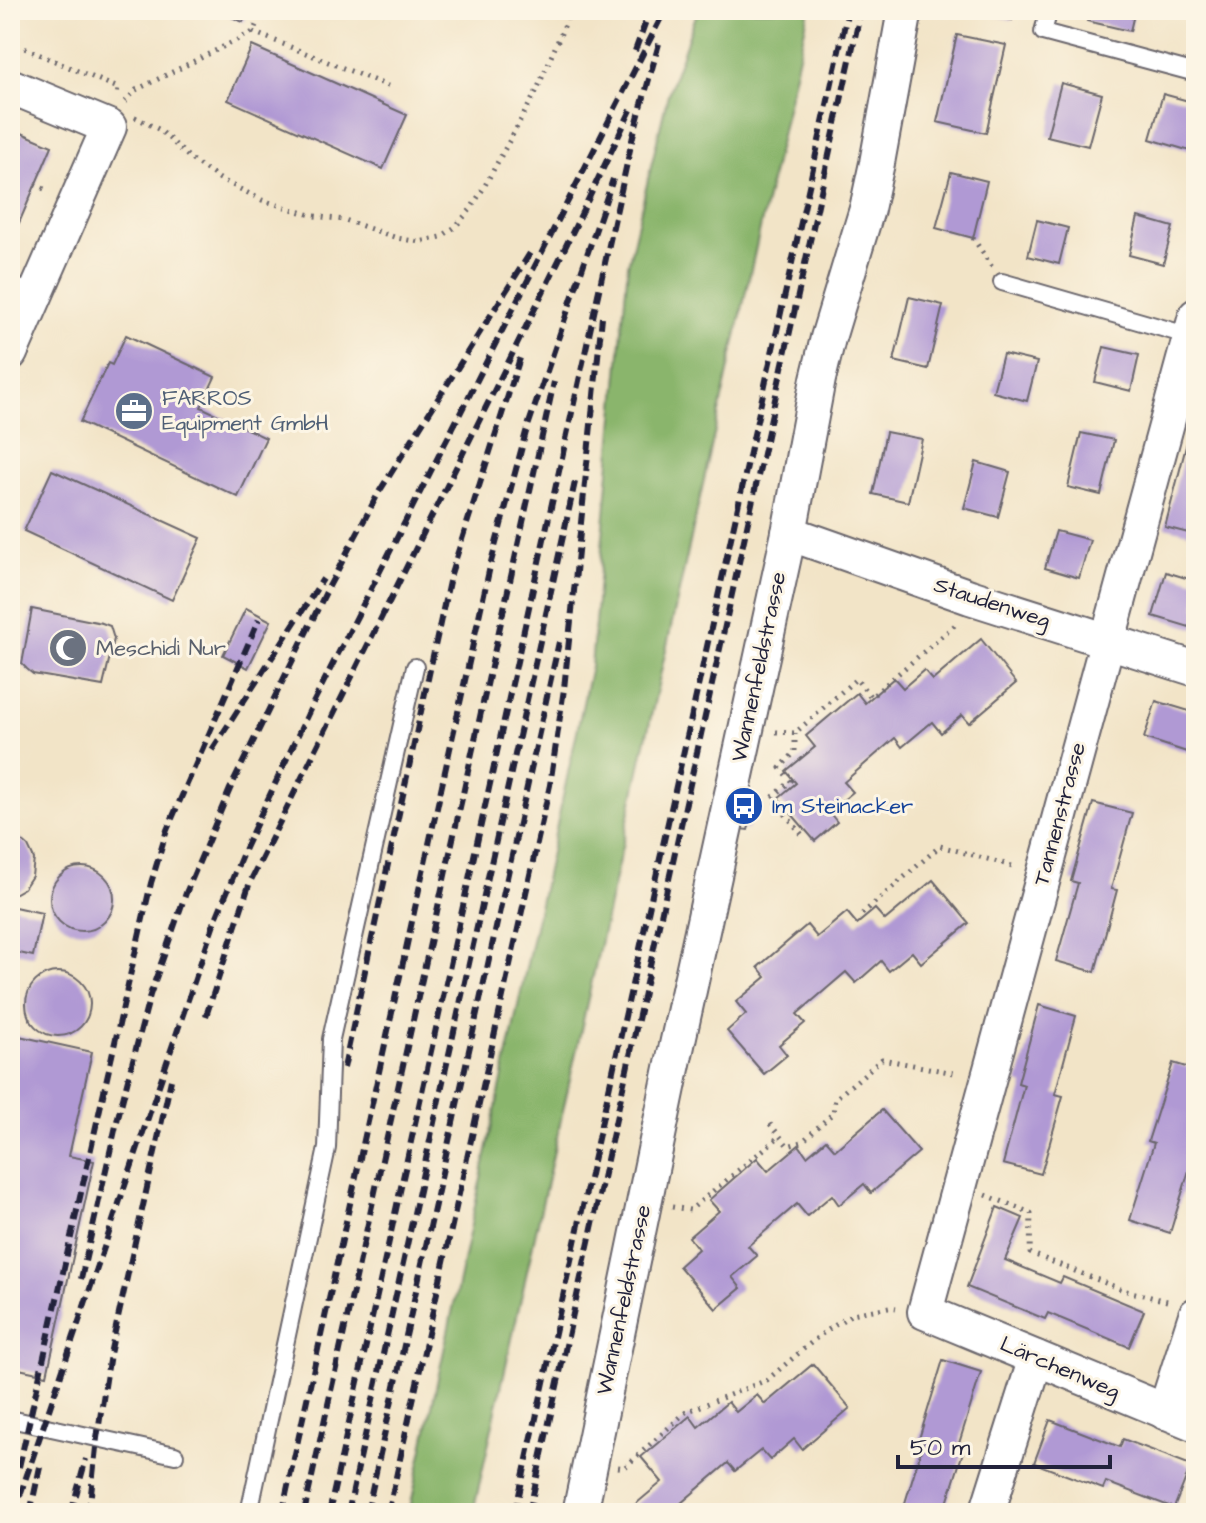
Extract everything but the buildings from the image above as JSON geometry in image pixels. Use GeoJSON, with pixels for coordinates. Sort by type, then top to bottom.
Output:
{"type":"FeatureCollection","features":[{"type":"Feature","properties":{"kind":"street","name":"Wannenfeldstrasse"},"geometry":{"type":"LineString","coordinates":[[580,1513],[828,338],[867,209],[905,10]]}},
{"type":"Feature","properties":{"kind":"street"},"geometry":{"type":"LineString","coordinates":[[10,86],[109,127],[23,289],[10,353]]}},
{"type":"Feature","properties":{"kind":"street","name":"Tannenstrasse"},"geometry":{"type":"LineString","coordinates":[[925,1312],[1193,326]]}},
{"type":"Feature","properties":{"kind":"street","name":"Staudenweg"},"geometry":{"type":"LineString","coordinates":[[789,533],[970,597],[1196,669]]}},
{"type":"Feature","properties":{"kind":"street"},"geometry":{"type":"LineString","coordinates":[[1181,1418],[1185,1309]]}},
{"type":"Feature","properties":{"kind":"street","name":"Lärchenweg"},"geometry":{"type":"LineString","coordinates":[[925,1312],[1181,1418]]}},
{"type":"Feature","properties":{"kind":"street"},"geometry":{"type":"LineString","coordinates":[[987,1513],[1036,1358]]}},
{"type":"Feature","properties":{"kind":"lane"},"geometry":{"type":"LineString","coordinates":[[1049,10],[1043,32],[1196,73]]}},
{"type":"Feature","properties":{"kind":"lane"},"geometry":{"type":"LineString","coordinates":[[1002,282],[1193,326]]}},
{"type":"Feature","properties":{"kind":"lane"},"geometry":{"type":"LineString","coordinates":[[249,1513],[327,1148],[331,1039],[415,667]]}},
{"type":"Feature","properties":{"kind":"lane"},"geometry":{"type":"LineString","coordinates":[[10,1419],[175,1455]]}},
{"type":"Feature","properties":{"kind":"path"},"geometry":{"type":"LineString","coordinates":[[10,42],[118,88],[116,96],[121,106],[136,90],[253,32],[263,10]]}},
{"type":"Feature","properties":{"kind":"path"},"geometry":{"type":"LineString","coordinates":[[109,127],[119,113],[150,123],[192,160],[220,179],[262,200],[314,216],[345,220],[397,238],[419,242],[441,237],[470,210],[483,189],[536,92],[571,10]]}},
{"type":"Feature","properties":{"kind":"path"},"geometry":{"type":"LineString","coordinates":[[253,32],[388,86]]}},
{"type":"Feature","properties":{"kind":"path"},"geometry":{"type":"LineString","coordinates":[[973,238],[1002,282]]}},
{"type":"Feature","properties":{"kind":"path"},"geometry":{"type":"LineString","coordinates":[[748,718],[766,723],[777,733],[795,733],[856,679],[871,697],[958,623],[965,615],[970,597]]}},
{"type":"Feature","properties":{"kind":"path"},"geometry":{"type":"LineString","coordinates":[[795,733],[795,752],[780,768],[791,781],[772,798],[804,837]]}},
{"type":"Feature","properties":{"kind":"path"},"geometry":{"type":"LineString","coordinates":[[862,914],[940,846],[1044,874]]}},
{"type":"Feature","properties":{"kind":"path"},"geometry":{"type":"LineString","coordinates":[[770,1124],[788,1146],[802,1142],[833,1113],[835,1099],[882,1059],[988,1080]]}},
{"type":"Feature","properties":{"kind":"path"},"geometry":{"type":"LineString","coordinates":[[645,1201],[690,1210],[780,1136]]}},
{"type":"Feature","properties":{"kind":"path"},"geometry":{"type":"LineString","coordinates":[[959,1185],[1031,1213],[1030,1253],[1123,1290],[1162,1298],[1185,1309]]}},
{"type":"Feature","properties":{"kind":"path"},"geometry":{"type":"LineString","coordinates":[[590,1462],[624,1468],[686,1412],[767,1380],[819,1336],[852,1314],[889,1307],[925,1312]]}},
{"type":"Feature","properties":{"kind":"green space"},"geometry":{"type":"Polygon","coordinates":[[[698,10],[809,10],[473,1513],[409,1513],[591,666],[628,265],[668,94],[698,10]]]}},
{"type":"Feature","properties":{"kind":"railway"},"geometry":{"type":"LineString","coordinates":[[635,51],[650,10]]}},
{"type":"Feature","properties":{"kind":"railway"},"geometry":{"type":"LineString","coordinates":[[14,1513],[213,926],[245,848],[312,705],[665,10]]}},
{"type":"Feature","properties":{"kind":"railway"},"geometry":{"type":"LineString","coordinates":[[515,1513],[848,10]]}},
{"type":"Feature","properties":{"kind":"railway"},"geometry":{"type":"LineString","coordinates":[[529,1513],[861,10]]}},
{"type":"Feature","properties":{"kind":"railway"},"geometry":{"type":"LineString","coordinates":[[329,1513],[633,136],[660,40]]}},
{"type":"Feature","properties":{"kind":"railway"},"geometry":{"type":"LineString","coordinates":[[206,1016],[250,882],[631,110]]}},
{"type":"Feature","properties":{"kind":"railway"},"geometry":{"type":"LineString","coordinates":[[282,1513],[491,562],[526,432],[613,179]]}},
{"type":"Feature","properties":{"kind":"railway"},"geometry":{"type":"LineString","coordinates":[[81,1279],[150,995],[186,893],[230,789],[325,594],[379,492],[532,250]]}},
{"type":"Feature","properties":{"kind":"railway"},"geometry":{"type":"LineString","coordinates":[[388,1513],[550,785],[564,689],[602,317]]}},
{"type":"Feature","properties":{"kind":"railway"},"geometry":{"type":"LineString","coordinates":[[344,1068],[450,577],[520,358]]}},
{"type":"Feature","properties":{"kind":"railway"},"geometry":{"type":"LineString","coordinates":[[304,1513],[554,382]]}},
{"type":"Feature","properties":{"kind":"railway"},"geometry":{"type":"LineString","coordinates":[[348,1513],[575,482]]}},
{"type":"Feature","properties":{"kind":"railway"},"geometry":{"type":"LineString","coordinates":[[212,750],[323,579]]}},
{"type":"Feature","properties":{"kind":"railway"},"geometry":{"type":"LineString","coordinates":[[19,1467],[151,883],[167,830],[259,619]]}},
{"type":"Feature","properties":{"kind":"railway"},"geometry":{"type":"LineString","coordinates":[[367,1513],[559,642]]}},
{"type":"Feature","properties":{"kind":"railway"},"geometry":{"type":"LineString","coordinates":[[89,1513],[110,1354],[171,1080]]}},
{"type":"Feature","properties":{"kind":"railway"},"geometry":{"type":"LineString","coordinates":[[71,1513],[86,1459]]}},
{"type":"Feature","properties":{"kind":"railway"},"geometry":{"type":"LineString","coordinates":[[30,1513],[40,1467]]}},
{"type":"Feature","properties":{"kind":"place","name":"FARROS Equipment GmbH"},"geometry":{"type":"Point","coordinates":[134,411]}},
{"type":"Feature","properties":{"kind":"place","name":"Meschidi Nur"},"geometry":{"type":"Point","coordinates":[68,648]}},
{"type":"Feature","properties":{"kind":"place","name":"Im Steinacker"},"geometry":{"type":"Point","coordinates":[744,806]}}]}
